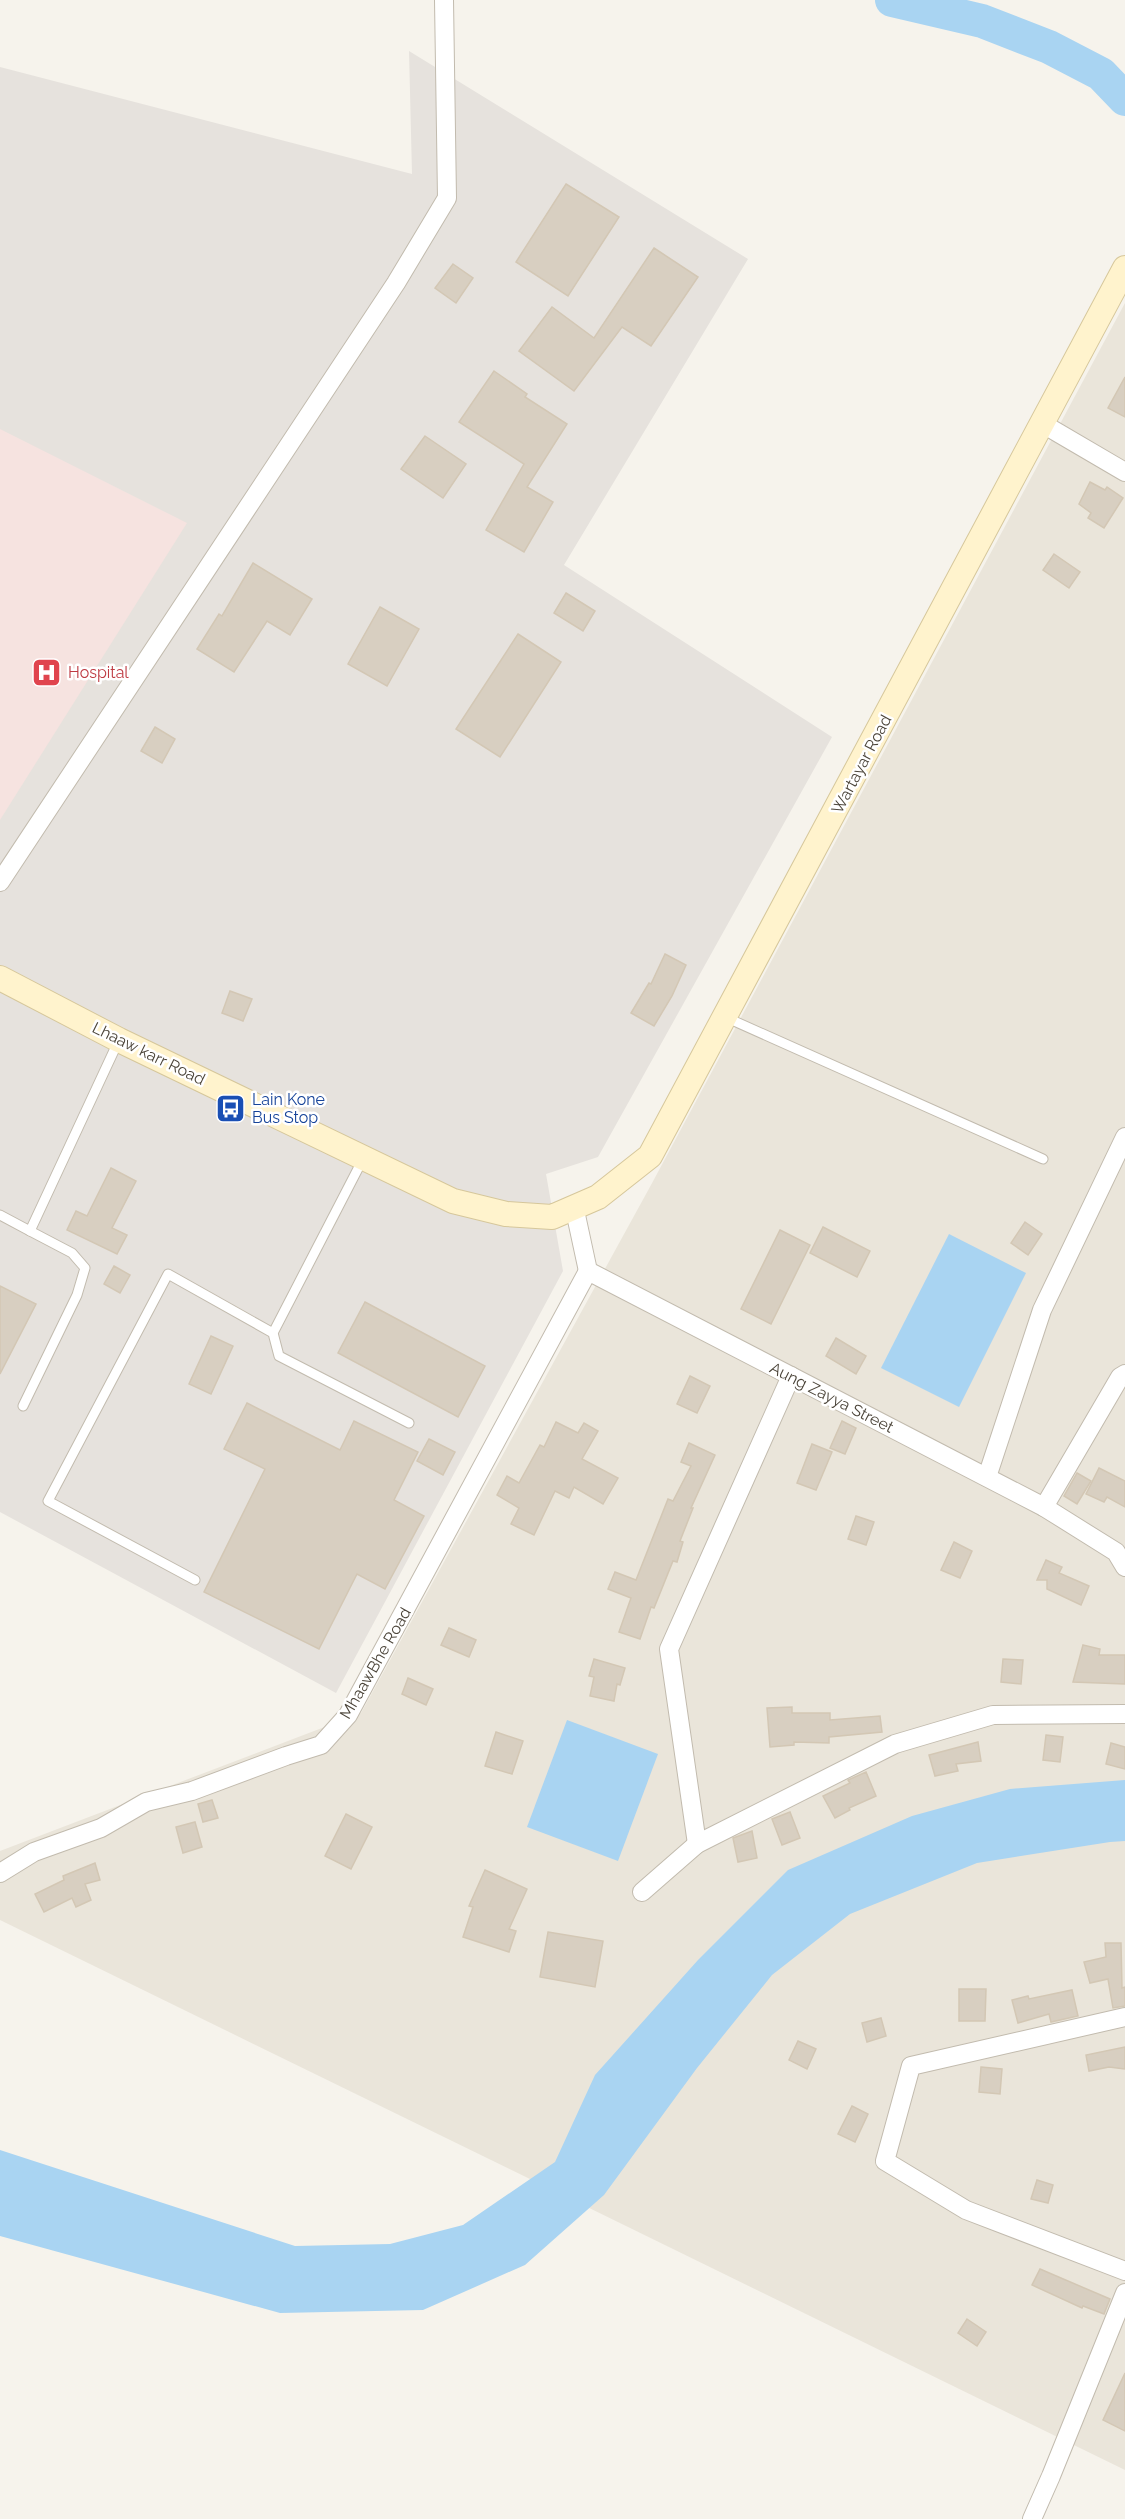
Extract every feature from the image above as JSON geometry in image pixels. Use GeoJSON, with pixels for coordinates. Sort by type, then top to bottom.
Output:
{"type":"FeatureCollection","features":[{"type":"Feature","properties":{"kind":"street"},"geometry":{"type":"LineString","coordinates":[[0,882],[396,283],[447,198],[444,0]]}},
{"type":"Feature","properties":{"kind":"street","name":"Wartayar Road"},"geometry":{"type":"LineString","coordinates":[[552,1217],[598,1197],[650,1156],[1125,268]]}},
{"type":"Feature","properties":{"kind":"street"},"geometry":{"type":"LineString","coordinates":[[1043,423],[1125,472]]}},
{"type":"Feature","properties":{"kind":"street","name":"Lhaaw karr Road"},"geometry":{"type":"LineString","coordinates":[[0,978],[119,1040],[453,1201],[506,1214],[552,1217]]}},
{"type":"Feature","properties":{"kind":"street"},"geometry":{"type":"LineString","coordinates":[[987,1477],[1042,1310],[1125,1137]]}},
{"type":"Feature","properties":{"kind":"street"},"geometry":{"type":"LineString","coordinates":[[574,1206],[588,1271]]}},
{"type":"Feature","properties":{"kind":"street","name":"Aung Zayya Street"},"geometry":{"type":"LineString","coordinates":[[588,1271],[1044,1506],[1116,1552],[1125,1568]]}},
{"type":"Feature","properties":{"kind":"street","name":"MhaawBhe Road"},"geometry":{"type":"LineString","coordinates":[[0,1873],[34,1852],[101,1828],[146,1802],[192,1791],[321,1745],[348,1714],[588,1271]]}},
{"type":"Feature","properties":{"kind":"street"},"geometry":{"type":"LineString","coordinates":[[1044,1506],[1120,1377],[1125,1374]]}},
{"type":"Feature","properties":{"kind":"street"},"geometry":{"type":"LineString","coordinates":[[698,1844],[669,1649],[791,1376]]}},
{"type":"Feature","properties":{"kind":"street"},"geometry":{"type":"LineString","coordinates":[[642,1892],[698,1844],[895,1744],[993,1715],[1125,1714]]}},
{"type":"Feature","properties":{"kind":"street"},"geometry":{"type":"LineString","coordinates":[[1125,2017],[911,2066],[885,2161],[966,2210],[1125,2271]]}},
{"type":"Feature","properties":{"kind":"street"},"geometry":{"type":"LineString","coordinates":[[1032,2519],[1125,2292]]}},
{"type":"Feature","properties":{"kind":"lane"},"geometry":{"type":"LineString","coordinates":[[725,1017],[1043,1159]]}},
{"type":"Feature","properties":{"kind":"lane"},"geometry":{"type":"LineString","coordinates":[[30,1230],[119,1040]]}},
{"type":"Feature","properties":{"kind":"lane"},"geometry":{"type":"LineString","coordinates":[[364,1157],[273,1333],[279,1356],[409,1423]]}},
{"type":"Feature","properties":{"kind":"lane"},"geometry":{"type":"LineString","coordinates":[[0,1215],[72,1253],[85,1268],[77,1295],[23,1406]]}},
{"type":"Feature","properties":{"kind":"lane"},"geometry":{"type":"LineString","coordinates":[[195,1580],[48,1501],[168,1274],[273,1333]]}},
{"type":"Feature","properties":{"kind":"shaded area"},"geometry":{"type":"Polygon","coordinates":[[[409,51],[748,259],[564,565],[832,737],[598,1157],[546,1174],[563,1271],[336,1693],[0,1512],[0,67],[412,174],[409,51]]]}},
{"type":"Feature","properties":{"kind":"shaded area"},"geometry":{"type":"Polygon","coordinates":[[[1125,303],[1125,2470],[0,1920],[0,1851],[361,1713],[651,1185],[1125,303]]]}},
{"type":"Feature","properties":{"kind":"shaded area","name":"Hospital"},"geometry":{"type":"Polygon","coordinates":[[[0,429],[187,523],[0,820],[0,429]]]}},
{"type":"Feature","properties":{"kind":"water"},"geometry":{"type":"Polygon","coordinates":[[[949,1234],[1026,1273],[959,1407],[881,1368],[949,1234]]]}},
{"type":"Feature","properties":{"kind":"water"},"geometry":{"type":"Polygon","coordinates":[[[567,1720],[658,1754],[618,1861],[527,1827],[567,1720]]]}},
{"type":"Feature","properties":{"kind":"water"},"geometry":{"type":"Polygon","coordinates":[[[1125,1780],[1125,1841],[977,1863],[850,1914],[772,1975],[697,2068],[604,2195],[525,2265],[423,2310],[280,2313],[0,2236],[0,2150],[295,2246],[390,2244],[463,2225],[555,2162],[595,2075],[698,1960],[788,1870],[912,1816],[1010,1789],[1125,1780]]]}},
{"type":"Feature","properties":{"kind":"building"},"geometry":{"type":"Polygon","coordinates":[[[566,184],[619,217],[568,296],[516,262],[566,184]]]}},
{"type":"Feature","properties":{"kind":"building"},"geometry":{"type":"Polygon","coordinates":[[[654,248],[698,277],[651,346],[622,327],[574,391],[519,351],[552,307],[594,338],[654,248]]]}},
{"type":"Feature","properties":{"kind":"building"},"geometry":{"type":"Polygon","coordinates":[[[453,264],[473,278],[456,303],[435,288],[453,264]]]}},
{"type":"Feature","properties":{"kind":"building"},"geometry":{"type":"Polygon","coordinates":[[[494,371],[527,394],[525,397],[567,424],[527,487],[553,502],[524,552],[486,530],[524,464],[459,422],[494,371]]]}},
{"type":"Feature","properties":{"kind":"building"},"geometry":{"type":"Polygon","coordinates":[[[1125,377],[1125,417],[1108,408],[1125,377]]]}},
{"type":"Feature","properties":{"kind":"building"},"geometry":{"type":"Polygon","coordinates":[[[425,436],[466,464],[443,498],[401,469],[425,436]]]}},
{"type":"Feature","properties":{"kind":"building"},"geometry":{"type":"Polygon","coordinates":[[[1090,482],[1105,490],[1107,487],[1123,498],[1104,528],[1088,518],[1091,513],[1079,504],[1090,482]]]}},
{"type":"Feature","properties":{"kind":"building"},"geometry":{"type":"Polygon","coordinates":[[[1054,554],[1080,572],[1069,588],[1043,570],[1054,554]]]}},
{"type":"Feature","properties":{"kind":"building"},"geometry":{"type":"Polygon","coordinates":[[[253,563],[312,599],[290,635],[267,621],[234,672],[197,649],[219,614],[222,616],[253,563]]]}},
{"type":"Feature","properties":{"kind":"building"},"geometry":{"type":"Polygon","coordinates":[[[566,593],[595,611],[583,631],[554,613],[566,593]]]}},
{"type":"Feature","properties":{"kind":"building"},"geometry":{"type":"Polygon","coordinates":[[[380,607],[419,629],[387,686],[348,664],[380,607]]]}},
{"type":"Feature","properties":{"kind":"building"},"geometry":{"type":"Polygon","coordinates":[[[518,634],[561,662],[500,757],[456,729],[518,634]]]}},
{"type":"Feature","properties":{"kind":"building"},"geometry":{"type":"Polygon","coordinates":[[[155,727],[175,739],[162,763],[141,751],[155,727]]]}},
{"type":"Feature","properties":{"kind":"building"},"geometry":{"type":"Polygon","coordinates":[[[665,954],[686,965],[672,996],[654,1026],[631,1013],[649,983],[651,984],[665,954]]]}},
{"type":"Feature","properties":{"kind":"building"},"geometry":{"type":"Polygon","coordinates":[[[230,991],[252,999],[243,1021],[222,1013],[230,991]]]}},
{"type":"Feature","properties":{"kind":"building"},"geometry":{"type":"Polygon","coordinates":[[[111,1168],[136,1181],[112,1228],[127,1235],[117,1254],[67,1230],[76,1211],[87,1216],[111,1168]]]}},
{"type":"Feature","properties":{"kind":"building"},"geometry":{"type":"Polygon","coordinates":[[[1025,1222],[1042,1234],[1028,1255],[1011,1243],[1025,1222]]]}},
{"type":"Feature","properties":{"kind":"building"},"geometry":{"type":"Polygon","coordinates":[[[823,1227],[870,1251],[857,1277],[810,1253],[823,1227]]]}},
{"type":"Feature","properties":{"kind":"building"},"geometry":{"type":"Polygon","coordinates":[[[780,1230],[810,1245],[771,1324],[741,1309],[780,1230]]]}},
{"type":"Feature","properties":{"kind":"building"},"geometry":{"type":"Polygon","coordinates":[[[114,1266],[130,1275],[120,1293],[104,1284],[114,1266]]]}},
{"type":"Feature","properties":{"kind":"building"},"geometry":{"type":"Polygon","coordinates":[[[0,1286],[36,1304],[0,1374],[0,1286]]]}},
{"type":"Feature","properties":{"kind":"building"},"geometry":{"type":"Polygon","coordinates":[[[365,1302],[485,1366],[458,1417],[338,1353],[365,1302]]]}},
{"type":"Feature","properties":{"kind":"building"},"geometry":{"type":"Polygon","coordinates":[[[211,1336],[233,1346],[211,1394],[189,1384],[211,1336]]]}},
{"type":"Feature","properties":{"kind":"building"},"geometry":{"type":"Polygon","coordinates":[[[836,1338],[866,1356],[856,1374],[826,1356],[836,1338]]]}},
{"type":"Feature","properties":{"kind":"building"},"geometry":{"type":"Polygon","coordinates":[[[690,1376],[710,1386],[697,1413],[677,1404],[690,1376]]]}},
{"type":"Feature","properties":{"kind":"building"},"geometry":{"type":"Polygon","coordinates":[[[247,1403],[340,1450],[354,1421],[418,1452],[394,1500],[424,1516],[385,1589],[357,1574],[319,1649],[204,1592],[265,1469],[224,1449],[247,1403]]]}},
{"type":"Feature","properties":{"kind":"building"},"geometry":{"type":"Polygon","coordinates":[[[842,1421],[856,1428],[845,1454],[830,1448],[842,1421]]]}},
{"type":"Feature","properties":{"kind":"building"},"geometry":{"type":"Polygon","coordinates":[[[556,1422],[578,1433],[584,1423],[598,1431],[582,1459],[618,1478],[603,1504],[574,1487],[569,1498],[555,1491],[534,1535],[511,1524],[519,1508],[497,1495],[507,1476],[519,1483],[540,1445],[544,1447],[556,1422]]]}},
{"type":"Feature","properties":{"kind":"building"},"geometry":{"type":"Polygon","coordinates":[[[429,1439],[455,1452],[443,1475],[417,1461],[429,1439]]]}},
{"type":"Feature","properties":{"kind":"building"},"geometry":{"type":"Polygon","coordinates":[[[689,1443],[715,1455],[691,1508],[693,1508],[680,1541],[683,1542],[677,1562],[673,1561],[654,1608],[651,1607],[640,1639],[619,1632],[631,1598],[608,1589],[615,1572],[636,1580],[668,1499],[673,1501],[691,1466],[681,1462],[689,1443]]]}},
{"type":"Feature","properties":{"kind":"building"},"geometry":{"type":"Polygon","coordinates":[[[812,1444],[832,1452],[816,1490],[797,1483],[812,1444]]]}},
{"type":"Feature","properties":{"kind":"building"},"geometry":{"type":"Polygon","coordinates":[[[1099,1468],[1125,1481],[1125,1507],[1107,1497],[1104,1502],[1086,1494],[1099,1468]]]}},
{"type":"Feature","properties":{"kind":"building"},"geometry":{"type":"Polygon","coordinates":[[[1077,1473],[1091,1481],[1077,1504],[1064,1496],[1077,1473]]]}},
{"type":"Feature","properties":{"kind":"building"},"geometry":{"type":"Polygon","coordinates":[[[856,1516],[874,1522],[866,1545],[848,1539],[856,1516]]]}},
{"type":"Feature","properties":{"kind":"building"},"geometry":{"type":"Polygon","coordinates":[[[954,1542],[972,1551],[960,1578],[941,1570],[954,1542]]]}},
{"type":"Feature","properties":{"kind":"building"},"geometry":{"type":"Polygon","coordinates":[[[1046,1560],[1062,1567],[1059,1573],[1089,1586],[1081,1605],[1047,1589],[1047,1580],[1037,1580],[1046,1560]]]}},
{"type":"Feature","properties":{"kind":"building"},"geometry":{"type":"Polygon","coordinates":[[[449,1628],[476,1640],[469,1657],[441,1645],[449,1628]]]}},
{"type":"Feature","properties":{"kind":"building"},"geometry":{"type":"Polygon","coordinates":[[[1083,1645],[1100,1649],[1099,1655],[1125,1655],[1125,1684],[1073,1682],[1083,1645]]]}},
{"type":"Feature","properties":{"kind":"building"},"geometry":{"type":"Polygon","coordinates":[[[594,1659],[625,1668],[620,1685],[617,1684],[614,1701],[590,1696],[594,1677],[589,1676],[594,1659]]]}},
{"type":"Feature","properties":{"kind":"building"},"geometry":{"type":"Polygon","coordinates":[[[1003,1659],[1023,1660],[1021,1684],[1001,1682],[1003,1659]]]}},
{"type":"Feature","properties":{"kind":"building"},"geometry":{"type":"Polygon","coordinates":[[[408,1678],[433,1689],[426,1705],[402,1694],[408,1678]]]}},
{"type":"Feature","properties":{"kind":"building"},"geometry":{"type":"Polygon","coordinates":[[[792,1707],[792,1713],[830,1713],[830,1720],[880,1716],[882,1732],[829,1737],[829,1743],[794,1742],[794,1745],[770,1747],[767,1708],[792,1707]]]}},
{"type":"Feature","properties":{"kind":"building"},"geometry":{"type":"Polygon","coordinates":[[[496,1732],[523,1741],[512,1774],[485,1766],[496,1732]]]}},
{"type":"Feature","properties":{"kind":"building"},"geometry":{"type":"Polygon","coordinates":[[[1046,1735],[1063,1737],[1060,1762],[1043,1760],[1046,1735]]]}},
{"type":"Feature","properties":{"kind":"building"},"geometry":{"type":"Polygon","coordinates":[[[978,1742],[981,1761],[956,1764],[958,1771],[935,1776],[929,1755],[978,1742]]]}},
{"type":"Feature","properties":{"kind":"building"},"geometry":{"type":"Polygon","coordinates":[[[1111,1743],[1125,1747],[1125,1769],[1106,1764],[1111,1743]]]}},
{"type":"Feature","properties":{"kind":"building"},"geometry":{"type":"Polygon","coordinates":[[[866,1772],[876,1796],[849,1808],[850,1810],[835,1818],[823,1796],[850,1783],[848,1780],[866,1772]]]}},
{"type":"Feature","properties":{"kind":"building"},"geometry":{"type":"Polygon","coordinates":[[[212,1800],[218,1818],[203,1822],[198,1804],[212,1800]]]}},
{"type":"Feature","properties":{"kind":"building"},"geometry":{"type":"Polygon","coordinates":[[[790,1812],[800,1838],[782,1845],[772,1819],[790,1812]]]}},
{"type":"Feature","properties":{"kind":"building"},"geometry":{"type":"Polygon","coordinates":[[[346,1814],[372,1827],[351,1869],[325,1856],[346,1814]]]}},
{"type":"Feature","properties":{"kind":"building"},"geometry":{"type":"Polygon","coordinates":[[[195,1822],[202,1847],[183,1853],[176,1827],[195,1822]]]}},
{"type":"Feature","properties":{"kind":"building"},"geometry":{"type":"Polygon","coordinates":[[[752,1831],[757,1858],[738,1862],[733,1838],[752,1831]]]}},
{"type":"Feature","properties":{"kind":"building"},"geometry":{"type":"Polygon","coordinates":[[[95,1863],[100,1880],[85,1884],[91,1900],[76,1907],[72,1898],[44,1912],[35,1894],[64,1880],[63,1876],[95,1863]]]}},
{"type":"Feature","properties":{"kind":"building"},"geometry":{"type":"Polygon","coordinates":[[[485,1870],[527,1889],[509,1929],[516,1931],[509,1952],[463,1937],[473,1907],[469,1906],[485,1870]]]}},
{"type":"Feature","properties":{"kind":"building"},"geometry":{"type":"Polygon","coordinates":[[[548,1932],[603,1941],[595,1987],[540,1977],[548,1932]]]}},
{"type":"Feature","properties":{"kind":"building"},"geometry":{"type":"Polygon","coordinates":[[[1105,1943],[1121,1943],[1122,1988],[1125,1987],[1125,2006],[1113,2008],[1108,1979],[1090,1983],[1084,1962],[1106,1957],[1105,1943]]]}},
{"type":"Feature","properties":{"kind":"building"},"geometry":{"type":"Polygon","coordinates":[[[959,1989],[986,1989],[985,2021],[959,2021],[959,1989]]]}},
{"type":"Feature","properties":{"kind":"building"},"geometry":{"type":"Polygon","coordinates":[[[1072,1990],[1078,2016],[1051,2022],[1049,2014],[1018,2023],[1012,2000],[1028,1996],[1029,1999],[1072,1990]]]}},
{"type":"Feature","properties":{"kind":"building"},"geometry":{"type":"Polygon","coordinates":[[[881,2018],[886,2036],[867,2042],[862,2023],[881,2018]]]}},
{"type":"Feature","properties":{"kind":"building"},"geometry":{"type":"Polygon","coordinates":[[[798,2041],[816,2049],[807,2069],[789,2060],[798,2041]]]}},
{"type":"Feature","properties":{"kind":"building"},"geometry":{"type":"Polygon","coordinates":[[[1125,2047],[1125,2069],[1109,2067],[1089,2071],[1086,2055],[1125,2047]]]}},
{"type":"Feature","properties":{"kind":"building"},"geometry":{"type":"Polygon","coordinates":[[[981,2067],[1002,2069],[1000,2094],[979,2092],[981,2067]]]}},
{"type":"Feature","properties":{"kind":"building"},"geometry":{"type":"Polygon","coordinates":[[[852,2106],[868,2114],[855,2142],[838,2134],[852,2106]]]}},
{"type":"Feature","properties":{"kind":"building"},"geometry":{"type":"Polygon","coordinates":[[[1037,2180],[1053,2185],[1048,2203],[1031,2199],[1037,2180]]]}},
{"type":"Feature","properties":{"kind":"building"},"geometry":{"type":"Polygon","coordinates":[[[1040,2269],[1110,2299],[1104,2314],[1083,2306],[1082,2308],[1032,2285],[1040,2269]]]}},
{"type":"Feature","properties":{"kind":"building"},"geometry":{"type":"Polygon","coordinates":[[[967,2319],[986,2332],[977,2346],[958,2333],[967,2319]]]}},
{"type":"Feature","properties":{"kind":"building"},"geometry":{"type":"Polygon","coordinates":[[[1125,2373],[1125,2431],[1103,2420],[1125,2373]]]}},
{"type":"Feature","properties":{"kind":"waterway"},"geometry":{"type":"LineString","coordinates":[[892,0],[982,21],[1049,47],[1101,74],[1125,99]]}},
{"type":"Feature","properties":{"kind":"place","name":"Hospital"},"geometry":{"type":"Point","coordinates":[47,672]}},
{"type":"Feature","properties":{"kind":"place","name":"Lain Kone Bus Stop"},"geometry":{"type":"Point","coordinates":[231,1108]}}]}
